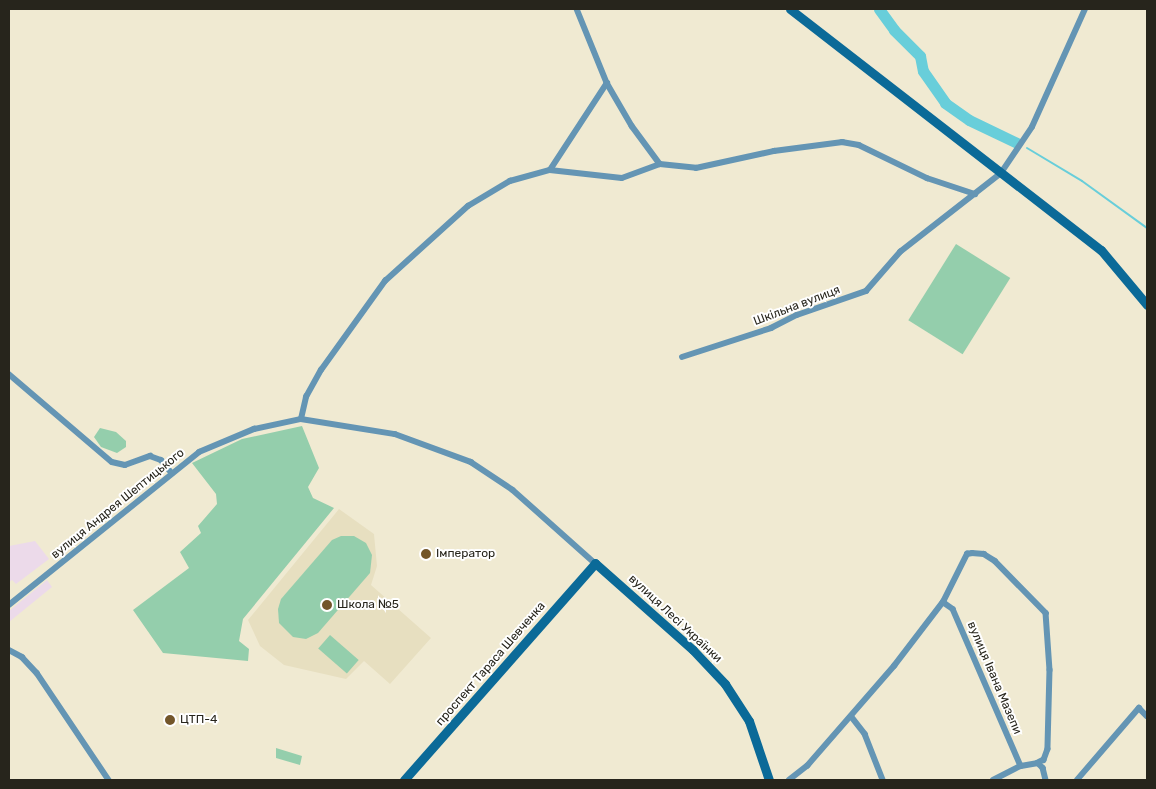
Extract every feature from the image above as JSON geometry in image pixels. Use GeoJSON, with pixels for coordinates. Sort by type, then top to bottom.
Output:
{"type":"FeatureCollection","features":[{"type":"Feature","properties":{"kind":"street"},"geometry":{"type":"LineString","coordinates":[[577,9],[607,83],[632,126],[660,164]]}},
{"type":"Feature","properties":{"kind":"street"},"geometry":{"type":"LineString","coordinates":[[790,9],[1101,250],[1147,305]]}},
{"type":"Feature","properties":{"kind":"street","name":"Шкільна вулиця"},"geometry":{"type":"LineString","coordinates":[[682,357],[771,328],[797,315],[866,291],[900,252],[1001,173],[1032,127],[1085,9]]}},
{"type":"Feature","properties":{"kind":"street"},"geometry":{"type":"LineString","coordinates":[[550,170],[607,83]]}},
{"type":"Feature","properties":{"kind":"street"},"geometry":{"type":"LineString","coordinates":[[301,419],[306,397],[338,343],[386,281],[414,252],[439,233],[468,206],[510,181],[550,170],[622,178],[660,164],[696,168],[784,149],[842,142],[859,145],[927,178],[975,194]]}},
{"type":"Feature","properties":{"kind":"street"},"geometry":{"type":"LineString","coordinates":[[9,374],[112,462],[121,466],[150,456],[161,460],[172,473]]}},
{"type":"Feature","properties":{"kind":"street","name":"вулиця Андрея Шептицького"},"geometry":{"type":"LineString","coordinates":[[9,605],[199,452],[246,432],[301,419],[396,434],[471,462],[513,490],[595,562]]}},
{"type":"Feature","properties":{"kind":"street"},"geometry":{"type":"LineString","coordinates":[[789,780],[807,766],[834,732],[851,716],[943,602],[967,554],[977,553],[989,557],[1046,613],[1050,670],[1048,749],[1044,760],[1021,766],[993,780]]}},
{"type":"Feature","properties":{"kind":"street","name":"проспект Тараса Шевченка"},"geometry":{"type":"LineString","coordinates":[[404,780],[595,562]]}},
{"type":"Feature","properties":{"kind":"street","name":"вулиця Лесі Українки"},"geometry":{"type":"LineString","coordinates":[[595,562],[693,650],[725,684],[749,721],[768,780]]}},
{"type":"Feature","properties":{"kind":"street","name":"вулиця Івана Мазепи"},"geometry":{"type":"LineString","coordinates":[[943,602],[953,609],[1021,766]]}},
{"type":"Feature","properties":{"kind":"street"},"geometry":{"type":"LineString","coordinates":[[9,650],[22,657],[37,673],[108,780]]}},
{"type":"Feature","properties":{"kind":"street"},"geometry":{"type":"LineString","coordinates":[[1077,780],[1139,708],[1147,716]]}},
{"type":"Feature","properties":{"kind":"street"},"geometry":{"type":"LineString","coordinates":[[851,716],[865,734],[882,780]]}},
{"type":"Feature","properties":{"kind":"street"},"geometry":{"type":"LineString","coordinates":[[1038,763],[1043,768],[1046,780]]}},
{"type":"Feature","properties":{"kind":"shaded area","name":"Школа №5"},"geometry":{"type":"Polygon","coordinates":[[[339,509],[374,534],[377,566],[371,585],[431,638],[390,684],[364,661],[346,679],[284,665],[260,646],[248,620],[339,509]]]}},
{"type":"Feature","properties":{"kind":"shaded area"},"geometry":{"type":"Polygon","coordinates":[[[35,541],[49,559],[16,584],[12,580],[9,582],[9,546],[35,541]]]}},
{"type":"Feature","properties":{"kind":"shaded area"},"geometry":{"type":"Polygon","coordinates":[[[47,580],[52,587],[9,622],[9,611],[47,580]]]}},
{"type":"Feature","properties":{"kind":"green space"},"geometry":{"type":"Polygon","coordinates":[[[956,244],[1010,278],[963,354],[908,320],[956,244]]]}},
{"type":"Feature","properties":{"kind":"green space"},"geometry":{"type":"Polygon","coordinates":[[[302,426],[319,468],[308,487],[313,498],[334,508],[243,619],[239,641],[249,649],[248,661],[163,653],[133,610],[189,568],[180,552],[201,533],[198,526],[217,504],[216,494],[192,463],[242,439],[302,426]]]}},
{"type":"Feature","properties":{"kind":"green space"},"geometry":{"type":"Polygon","coordinates":[[[100,428],[116,432],[126,441],[126,447],[117,453],[101,447],[94,437],[100,428]]]}},
{"type":"Feature","properties":{"kind":"green space"},"geometry":{"type":"Polygon","coordinates":[[[341,536],[354,536],[366,543],[372,555],[370,573],[318,633],[306,639],[293,637],[279,623],[278,609],[281,599],[332,540],[341,536]]]}},
{"type":"Feature","properties":{"kind":"green space"},"geometry":{"type":"Polygon","coordinates":[[[330,635],[359,660],[347,674],[318,649],[330,635]]]}},
{"type":"Feature","properties":{"kind":"green space"},"geometry":{"type":"Polygon","coordinates":[[[276,748],[302,756],[300,765],[276,758],[276,748]]]}},
{"type":"Feature","properties":{"kind":"waterway"},"geometry":{"type":"LineString","coordinates":[[879,9],[894,30],[920,56],[923,71],[945,103],[969,120],[1017,143]]}},
{"type":"Feature","properties":{"kind":"waterway"},"geometry":{"type":"LineString","coordinates":[[1027,148],[1082,181],[1147,228]]}},
{"type":"Feature","properties":{"kind":"place","name":"Імператор"},"geometry":{"type":"Point","coordinates":[426,554]}},
{"type":"Feature","properties":{"kind":"place","name":"Школа №5"},"geometry":{"type":"Point","coordinates":[327,605]}},
{"type":"Feature","properties":{"kind":"place","name":"ЦТП-4"},"geometry":{"type":"Point","coordinates":[170,720]}}]}
